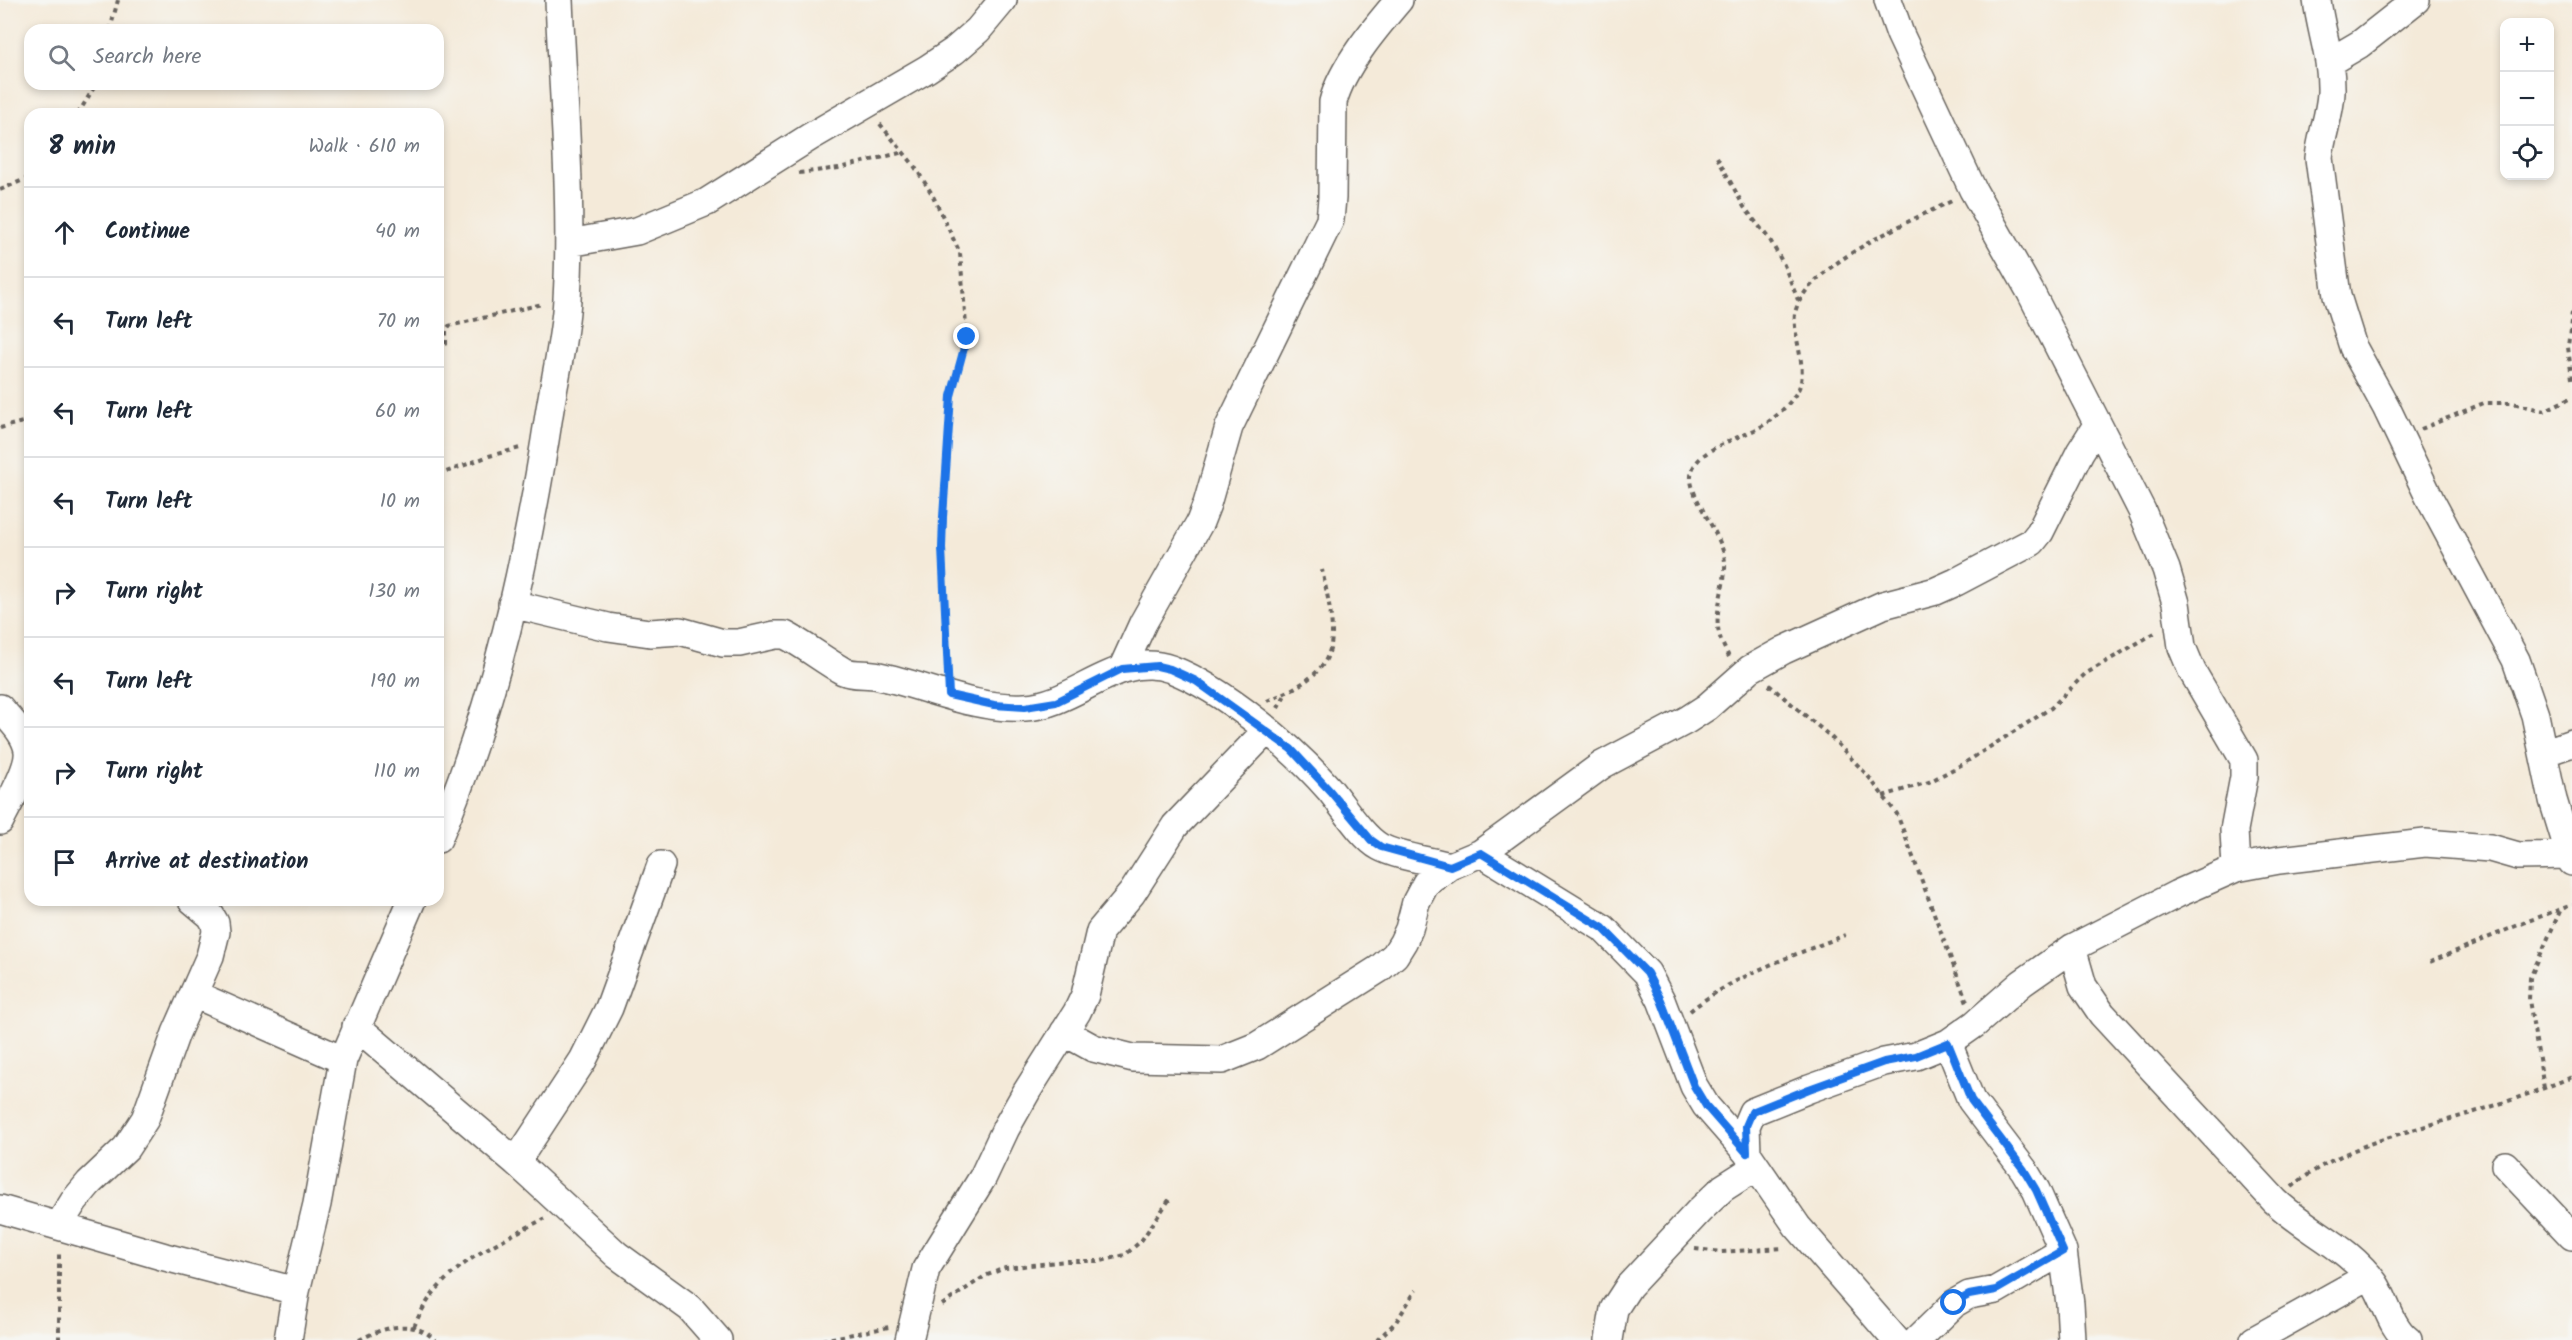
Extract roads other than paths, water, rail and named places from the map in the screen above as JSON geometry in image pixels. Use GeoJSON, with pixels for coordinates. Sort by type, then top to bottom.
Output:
{"type":"FeatureCollection","features":[{"type":"Feature","properties":{"kind":"street"},"geometry":{"type":"LineString","coordinates":[[444,823],[481,723],[521,573],[567,302],[569,243],[559,0]]}},
{"type":"Feature","properties":{"kind":"street"},"geometry":{"type":"LineString","coordinates":[[569,243],[637,231],[707,202],[954,51],[978,30],[1002,0]]}},
{"type":"Feature","properties":{"kind":"street"},"geometry":{"type":"LineString","coordinates":[[1122,669],[1143,623],[1200,522],[1228,427],[1329,220],[1332,198],[1333,102],[1337,87],[1379,23],[1399,0]]}},
{"type":"Feature","properties":{"kind":"street"},"geometry":{"type":"LineString","coordinates":[[1888,0],[1900,34],[1973,190],[2031,293],[2142,511],[2166,569],[2179,618],[2182,647],[2192,671],[2244,760],[2244,777],[2234,830],[2236,868]]}},
{"type":"Feature","properties":{"kind":"street"},"geometry":{"type":"LineString","coordinates":[[1752,1160],[1746,1126],[1752,1112],[1873,1066],[1916,1056],[1948,1043],[1975,1024],[2022,983],[2072,948],[2120,922],[2236,868],[2279,860],[2425,843],[2490,849],[2518,856],[2570,858],[2553,800],[2535,715],[2517,660],[2431,501],[2353,347],[2337,296],[2319,158],[2320,137],[2331,96],[2331,61],[2317,0]]}},
{"type":"Feature","properties":{"kind":"street"},"geometry":{"type":"LineString","coordinates":[[2331,61],[2360,44],[2416,0]]}},
{"type":"Feature","properties":{"kind":"street"},"geometry":{"type":"LineString","coordinates":[[1064,1032],[1093,1048],[1133,1058],[1160,1061],[1222,1060],[1257,1046],[1379,969],[1395,955],[1409,929],[1420,892],[1434,877],[1450,866],[1481,853],[1593,771],[1687,720],[1744,675],[1784,650],[1883,604],[1936,591],[2032,542],[2040,532],[2080,452],[2097,425]]}},
{"type":"Feature","properties":{"kind":"street"},"geometry":{"type":"LineString","coordinates":[[512,604],[608,627],[650,633],[680,631],[723,643],[739,643],[785,635],[844,671],[879,676],[994,705],[1025,707],[1056,702],[1122,669],[1157,666],[1170,669],[1196,681],[1267,730],[1310,769],[1371,840],[1381,847],[1450,866]]}},
{"type":"Feature","properties":{"kind":"street"},"geometry":{"type":"LineString","coordinates":[[0,708],[24,745]]}},
{"type":"Feature","properties":{"kind":"street"},"geometry":{"type":"LineString","coordinates":[[912,1329],[926,1269],[958,1221],[983,1177],[1006,1128],[1085,995],[1100,931],[1132,893],[1175,826],[1267,730]]}},
{"type":"Feature","properties":{"kind":"street"},"geometry":{"type":"LineString","coordinates":[[2543,753],[2572,743]]}},
{"type":"Feature","properties":{"kind":"street"},"geometry":{"type":"LineString","coordinates":[[0,821],[24,761]]}},
{"type":"Feature","properties":{"kind":"street"},"geometry":{"type":"LineString","coordinates":[[1481,853],[1603,928],[1647,973],[1671,1026],[1694,1086],[1706,1106],[1752,1160],[1814,1246],[1896,1340]]}},
{"type":"Feature","properties":{"kind":"street"},"geometry":{"type":"LineString","coordinates":[[516,1162],[582,1060],[609,1008],[661,865]]}},
{"type":"Feature","properties":{"kind":"street"},"geometry":{"type":"LineString","coordinates":[[59,1225],[88,1183],[126,1148],[145,1119],[210,956],[216,932],[215,923],[211,916],[199,906]]}},
{"type":"Feature","properties":{"kind":"street"},"geometry":{"type":"LineString","coordinates":[[288,1340],[296,1291],[317,1204],[343,1060],[409,906]]}},
{"type":"Feature","properties":{"kind":"street"},"geometry":{"type":"LineString","coordinates":[[2072,948],[2083,986],[2102,1014],[2275,1201],[2300,1222],[2338,1246],[2359,1263],[2369,1276],[2398,1331],[2408,1340]]}},
{"type":"Feature","properties":{"kind":"street"},"geometry":{"type":"LineString","coordinates":[[194,994],[343,1060]]}},
{"type":"Feature","properties":{"kind":"street"},"geometry":{"type":"LineString","coordinates":[[356,1026],[516,1162],[617,1254],[690,1308],[718,1340]]}},
{"type":"Feature","properties":{"kind":"street"},"geometry":{"type":"LineString","coordinates":[[1948,1043],[1971,1100],[2024,1170],[2036,1190],[2063,1251],[2072,1340]]}},
{"type":"Feature","properties":{"kind":"street"},"geometry":{"type":"LineString","coordinates":[[1609,1340],[1614,1309],[1629,1286],[1666,1245],[1752,1160]]}},
{"type":"Feature","properties":{"kind":"street"},"geometry":{"type":"LineString","coordinates":[[2505,1165],[2572,1236]]}},
{"type":"Feature","properties":{"kind":"street"},"geometry":{"type":"LineString","coordinates":[[0,1209],[165,1257],[296,1291]]}},
{"type":"Feature","properties":{"kind":"street"},"geometry":{"type":"LineString","coordinates":[[1917,1340],[1954,1303],[1969,1295],[1996,1290],[2063,1251]]}},
{"type":"Feature","properties":{"kind":"street"},"geometry":{"type":"LineString","coordinates":[[2254,1340],[2369,1276]]}}]}
